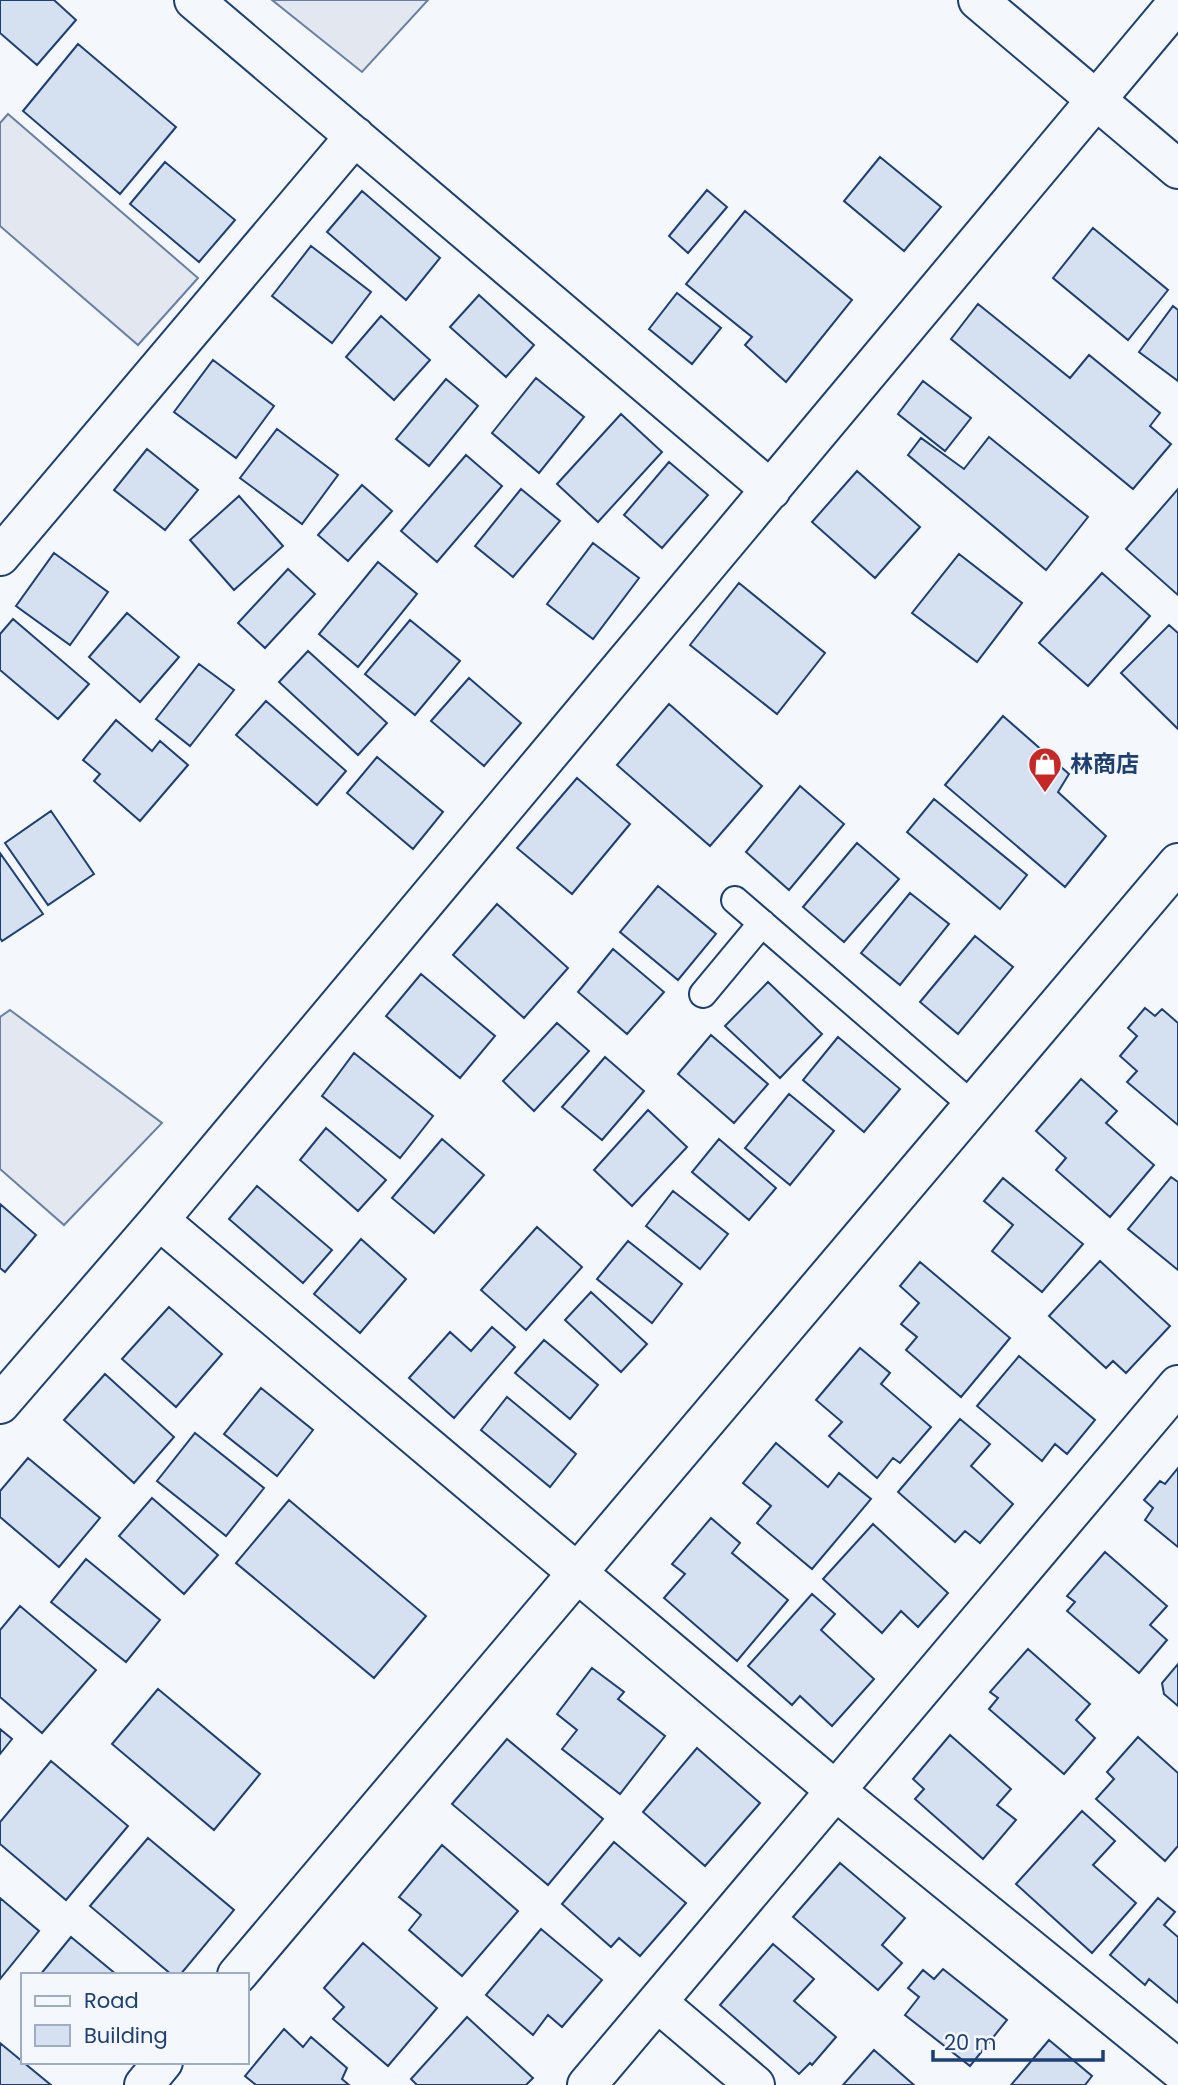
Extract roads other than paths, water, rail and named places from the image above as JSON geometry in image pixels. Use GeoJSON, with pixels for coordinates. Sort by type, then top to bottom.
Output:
{"type":"FeatureCollection","features":[{"type":"Feature","properties":{"kind":"street"},"geometry":{"type":"LineString","coordinates":[[194,0],[771,490]]}},
{"type":"Feature","properties":{"kind":"street"},"geometry":{"type":"LineString","coordinates":[[978,0],[1178,169]]}},
{"type":"Feature","properties":{"kind":"street"},"geometry":{"type":"LineString","coordinates":[[0,1404],[159,1220],[1178,2]]}},
{"type":"Feature","properties":{"kind":"street"},"geometry":{"type":"LineString","coordinates":[[0,556],[355,136]]}},
{"type":"Feature","properties":{"kind":"street"},"geometry":{"type":"LineString","coordinates":[[239,1973],[1178,863]]}},
{"type":"Feature","properties":{"kind":"street"},"geometry":{"type":"LineString","coordinates":[[159,1220],[836,1791],[1178,2068]]}},
{"type":"Feature","properties":{"kind":"street"},"geometry":{"type":"LineString","coordinates":[[587,2085],[1178,1385]]}},
{"type":"Feature","properties":{"kind":"street"},"geometry":{"type":"LineString","coordinates":[[657,2002],[755,2085]]}},
{"type":"Feature","properties":{"kind":"street"},"geometry":{"type":"LineString","coordinates":[[144,2085],[161,2064]]}},
{"type":"Feature","properties":{"kind":"lane"},"geometry":{"type":"LineString","coordinates":[[735,900],[972,1105]]}},
{"type":"Feature","properties":{"kind":"lane"},"geometry":{"type":"LineString","coordinates":[[702,994],[762,923]]}},
{"type":"Feature","properties":{"kind":"place","name":"林商店"},"geometry":{"type":"Point","coordinates":[1045,794]}}]}
